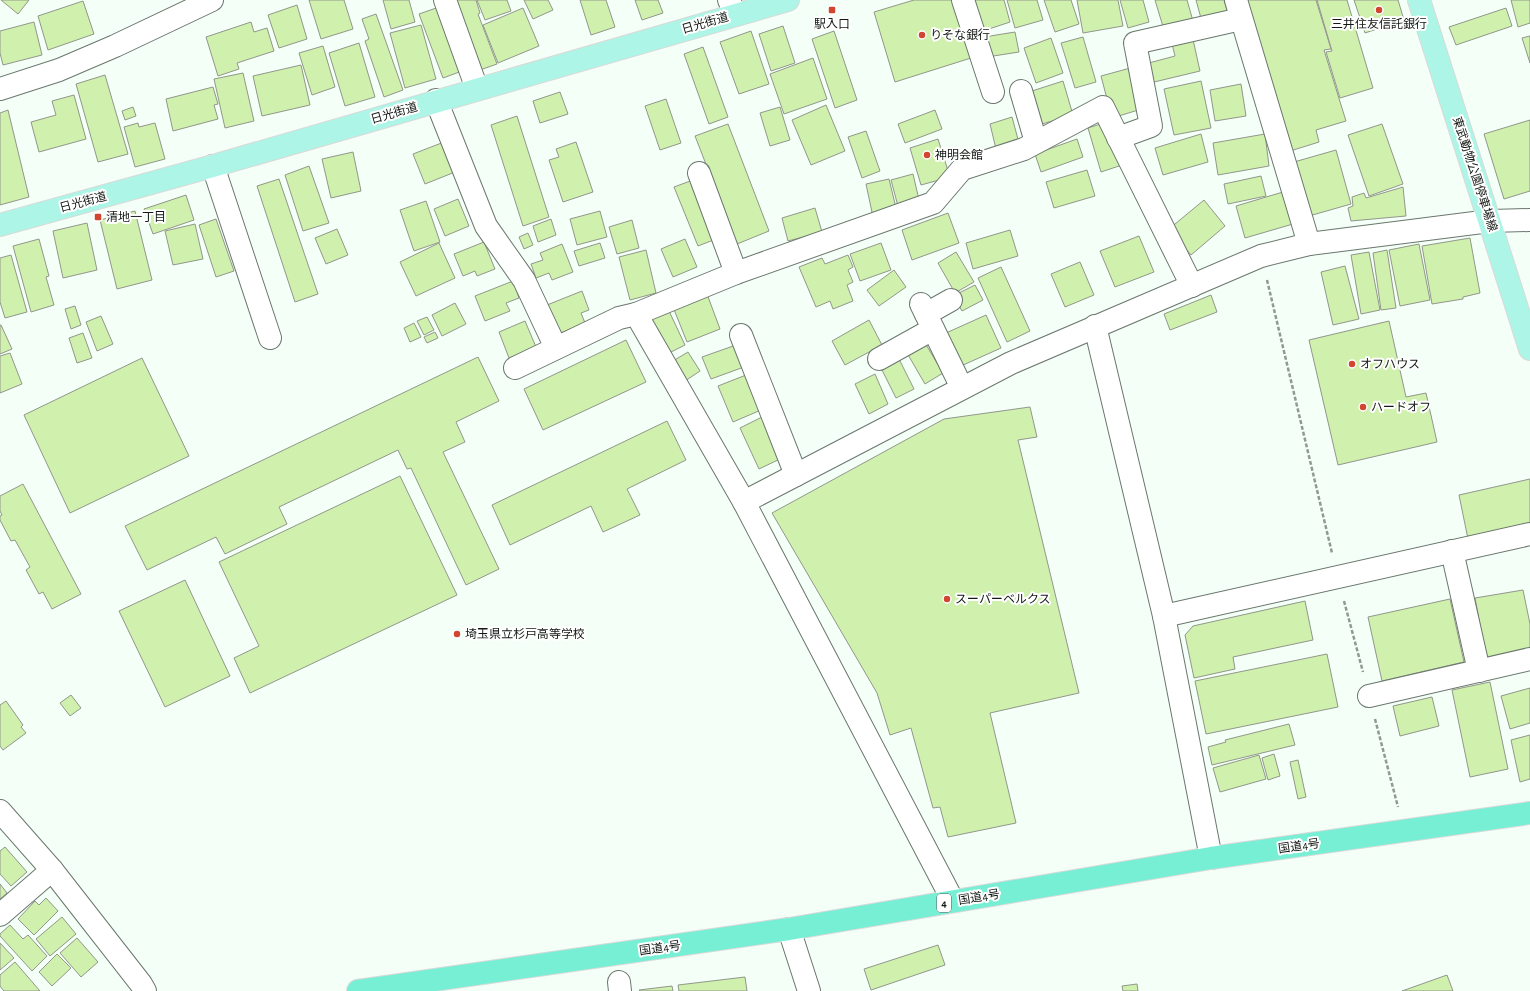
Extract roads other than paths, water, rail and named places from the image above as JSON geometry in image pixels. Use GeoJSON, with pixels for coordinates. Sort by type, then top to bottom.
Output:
{"type":"FeatureCollection","features":[{"type":"Feature","properties":{"kind":"highway","name":"国道4号"},"geometry":{"type":"LineString","coordinates":[[358,991],[789,929],[1211,858],[1530,814]]}},
{"type":"Feature","properties":{"kind":"main road","name":"日光街道"},"geometry":{"type":"LineString","coordinates":[[0,225],[213,166],[476,89],[732,7],[788,0]]}},
{"type":"Feature","properties":{"kind":"main road","name":"東武動物公園停車場線"},"geometry":{"type":"LineString","coordinates":[[1420,0],[1530,349]]}},
{"type":"Feature","properties":{"kind":"street"},"geometry":{"type":"LineString","coordinates":[[0,89],[66,67],[212,0]]}},
{"type":"Feature","properties":{"kind":"street"},"geometry":{"type":"LineString","coordinates":[[445,0],[476,89]]}},
{"type":"Feature","properties":{"kind":"street"},"geometry":{"type":"LineString","coordinates":[[963,0],[993,92]]}},
{"type":"Feature","properties":{"kind":"street"},"geometry":{"type":"LineString","coordinates":[[1118,138],[1151,126],[1135,43],[1239,10],[1309,244]]}},
{"type":"Feature","properties":{"kind":"street"},"geometry":{"type":"LineString","coordinates":[[1021,91],[1036,142]]}},
{"type":"Feature","properties":{"kind":"street"},"geometry":{"type":"LineString","coordinates":[[436,100],[486,226],[524,280],[556,348]]}},
{"type":"Feature","properties":{"kind":"street"},"geometry":{"type":"LineString","coordinates":[[515,368],[619,318],[636,314],[736,273],[933,203],[962,169],[1024,149],[1103,108],[1192,286]]}},
{"type":"Feature","properties":{"kind":"street"},"geometry":{"type":"LineString","coordinates":[[213,166],[270,338]]}},
{"type":"Feature","properties":{"kind":"street"},"geometry":{"type":"LineString","coordinates":[[699,173],[736,273]]}},
{"type":"Feature","properties":{"kind":"street"},"geometry":{"type":"LineString","coordinates":[[744,502],[1011,363],[1261,256],[1309,244],[1490,221],[1530,220]]}},
{"type":"Feature","properties":{"kind":"street"},"geometry":{"type":"LineString","coordinates":[[879,359],[927,316],[951,300]]}},
{"type":"Feature","properties":{"kind":"street"},"geometry":{"type":"LineString","coordinates":[[636,314],[744,502],[953,901]]}},
{"type":"Feature","properties":{"kind":"street"},"geometry":{"type":"LineString","coordinates":[[927,316],[962,388]]}},
{"type":"Feature","properties":{"kind":"street"},"geometry":{"type":"LineString","coordinates":[[1095,326],[1164,616],[1211,858]]}},
{"type":"Feature","properties":{"kind":"street"},"geometry":{"type":"LineString","coordinates":[[741,335],[796,475]]}},
{"type":"Feature","properties":{"kind":"street"},"geometry":{"type":"LineString","coordinates":[[1164,616],[1530,534]]}},
{"type":"Feature","properties":{"kind":"street"},"geometry":{"type":"LineString","coordinates":[[1452,551],[1479,671]]}},
{"type":"Feature","properties":{"kind":"street"},"geometry":{"type":"LineString","coordinates":[[1369,696],[1530,659]]}},
{"type":"Feature","properties":{"kind":"street"},"geometry":{"type":"LineString","coordinates":[[0,811],[52,870],[142,984],[145,991]]}},
{"type":"Feature","properties":{"kind":"street"},"geometry":{"type":"LineString","coordinates":[[0,915],[52,870]]}},
{"type":"Feature","properties":{"kind":"street"},"geometry":{"type":"LineString","coordinates":[[789,929],[809,991]]}},
{"type":"Feature","properties":{"kind":"place","name":"駅入口"},"geometry":{"type":"Point","coordinates":[832,10]}},
{"type":"Feature","properties":{"kind":"place","name":"三井住友信託銀行"},"geometry":{"type":"Point","coordinates":[1379,10]}},
{"type":"Feature","properties":{"kind":"place","name":"りそな銀行"},"geometry":{"type":"Point","coordinates":[922,35]}},
{"type":"Feature","properties":{"kind":"place","name":"神明会館"},"geometry":{"type":"Point","coordinates":[927,155]}},
{"type":"Feature","properties":{"kind":"place","name":"清地一丁目"},"geometry":{"type":"Point","coordinates":[98,217]}},
{"type":"Feature","properties":{"kind":"place","name":"オフハウス"},"geometry":{"type":"Point","coordinates":[1352,364]}},
{"type":"Feature","properties":{"kind":"place","name":"ハードオフ"},"geometry":{"type":"Point","coordinates":[1363,407]}},
{"type":"Feature","properties":{"kind":"place","name":"スーパーベルクス"},"geometry":{"type":"Point","coordinates":[947,599]}},
{"type":"Feature","properties":{"kind":"place","name":"埼玉県立杉戸高等学校"},"geometry":{"type":"Point","coordinates":[457,634]}}]}
